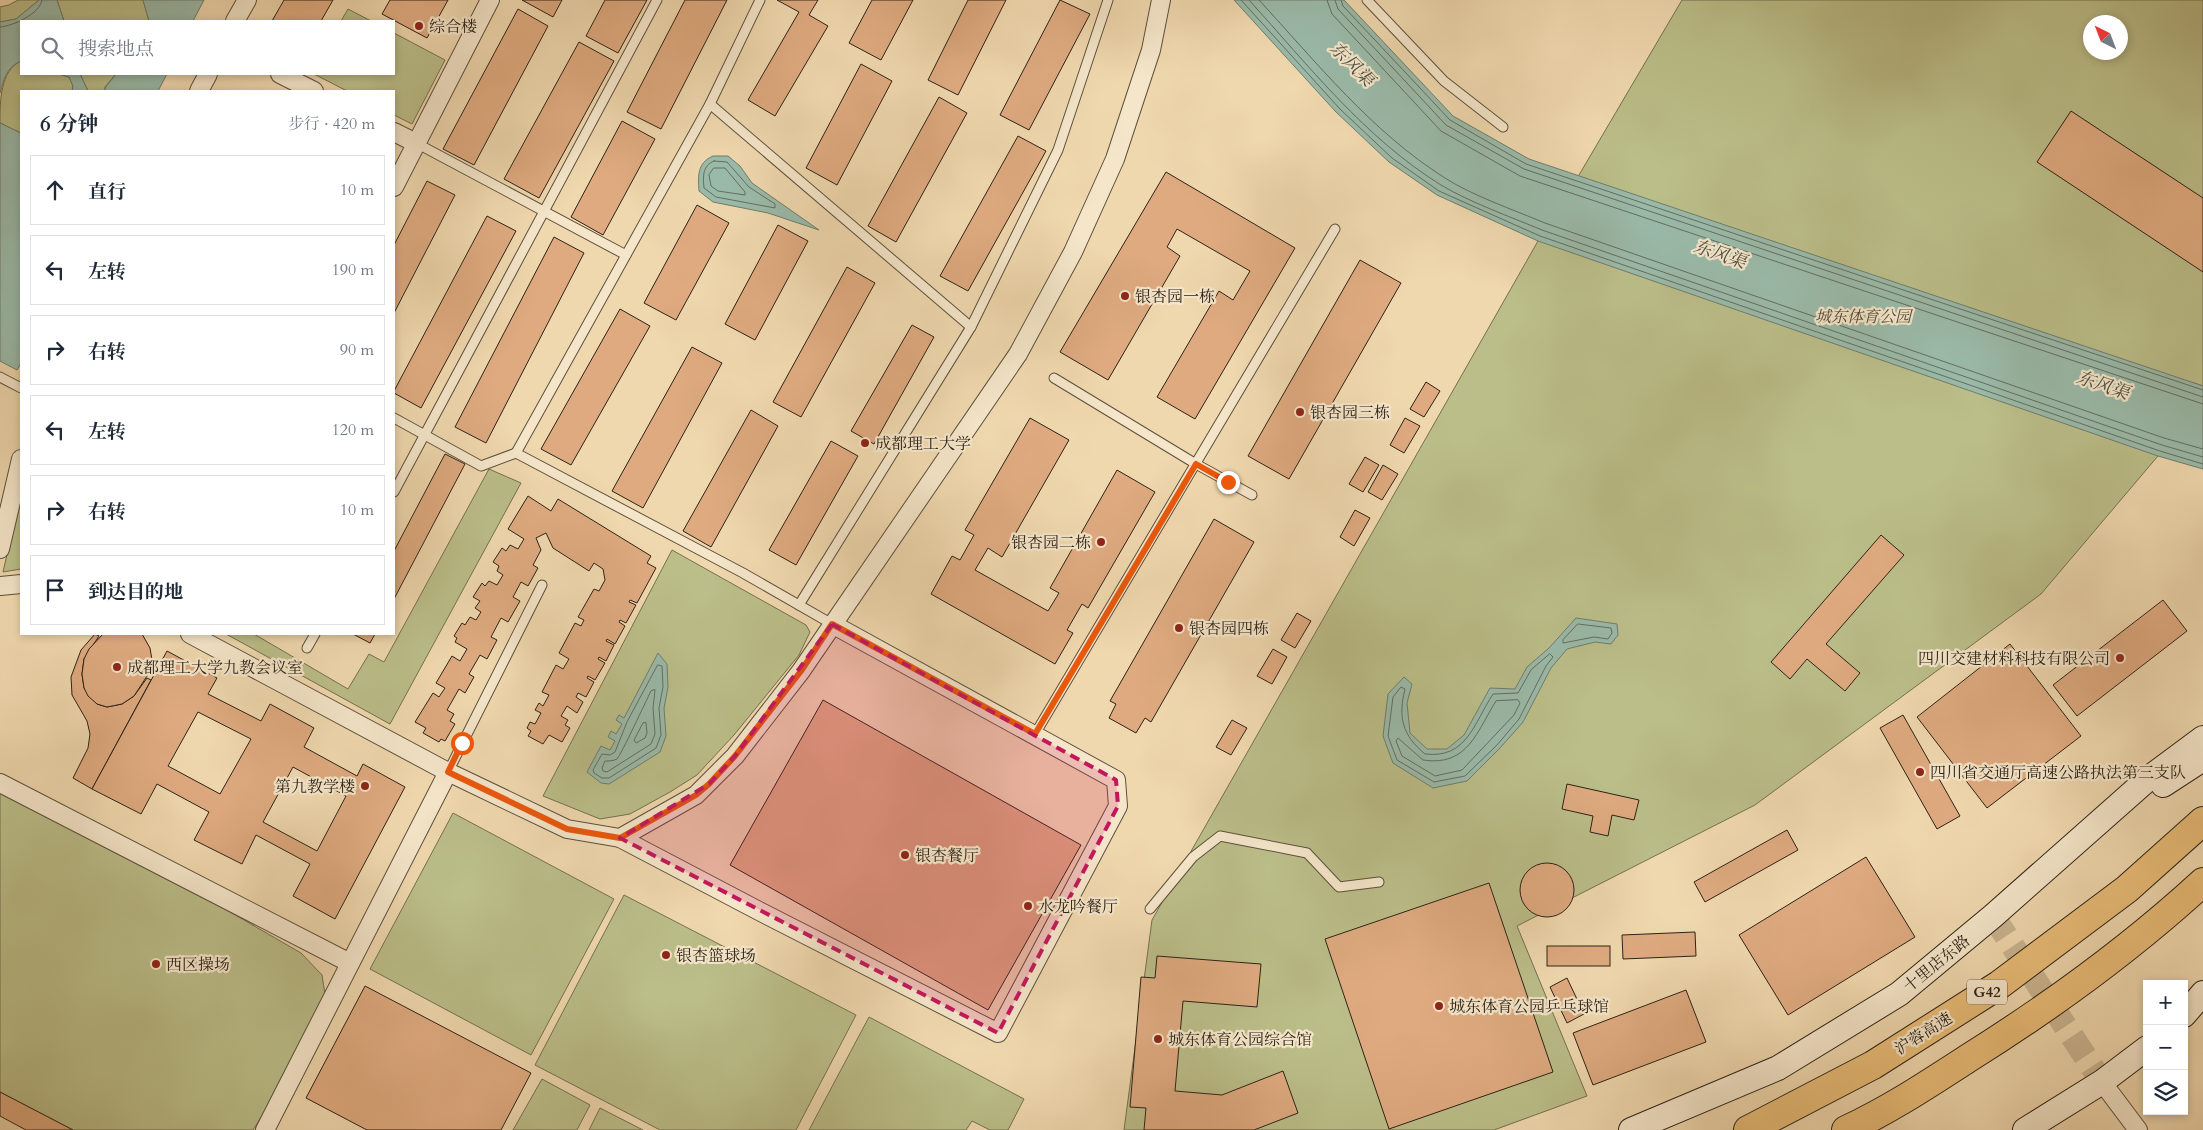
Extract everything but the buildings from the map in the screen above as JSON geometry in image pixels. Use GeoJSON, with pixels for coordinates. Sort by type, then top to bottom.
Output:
{"type":"FeatureCollection","features":[{"type":"Feature","properties":{"kind":"highway","name":"沪蓉高速"},"geometry":{"type":"LineString","coordinates":[[1748,1130],[1873,1065],[1999,984],[2127,889],[2203,821]]}},
{"type":"Feature","properties":{"kind":"highway"},"geometry":{"type":"LineString","coordinates":[[1846,1130],[1883,1113],[2023,1024],[2156,925],[2203,882]]}},
{"type":"Feature","properties":{"kind":"street"},"geometry":{"type":"LineString","coordinates":[[237,20],[247,0]]}},
{"type":"Feature","properties":{"kind":"street"},"geometry":{"type":"LineString","coordinates":[[395,185],[490,0]]}},
{"type":"Feature","properties":{"kind":"street"},"geometry":{"type":"LineString","coordinates":[[620,838],[696,795],[709,784],[753,733],[801,671],[1018,354],[1073,252],[1115,159],[1151,50],[1161,0]]}},
{"type":"Feature","properties":{"kind":"street"},"geometry":{"type":"LineString","coordinates":[[199,90],[207,75]]}},
{"type":"Feature","properties":{"kind":"street"},"geometry":{"type":"LineString","coordinates":[[282,75],[312,90]]}},
{"type":"Feature","properties":{"kind":"street"},"geometry":{"type":"LineString","coordinates":[[395,132],[416,143]]}},
{"type":"Feature","properties":{"kind":"street"},"geometry":{"type":"LineString","coordinates":[[0,549],[20,463]]}},
{"type":"Feature","properties":{"kind":"street"},"geometry":{"type":"LineString","coordinates":[[0,586],[20,584]]}},
{"type":"Feature","properties":{"kind":"street"},"geometry":{"type":"LineString","coordinates":[[192,635],[448,772],[567,829],[620,838],[998,1033],[1118,806],[1116,780],[832,624]]}},
{"type":"Feature","properties":{"kind":"street","name":"十里店东路"},"geometry":{"type":"LineString","coordinates":[[1630,1130],[1778,1068],[1899,994],[1993,916],[2148,778],[2203,738]]}},
{"type":"Feature","properties":{"kind":"street"},"geometry":{"type":"LineString","coordinates":[[2056,858],[2203,759]]}},
{"type":"Feature","properties":{"kind":"street"},"geometry":{"type":"LineString","coordinates":[[266,1130],[448,772]]}},
{"type":"Feature","properties":{"kind":"street"},"geometry":{"type":"LineString","coordinates":[[0,784],[350,963]]}},
{"type":"Feature","properties":{"kind":"street"},"geometry":{"type":"LineString","coordinates":[[2188,1011],[2203,993]]}},
{"type":"Feature","properties":{"kind":"street"},"geometry":{"type":"LineString","coordinates":[[2188,1012],[2203,998]]}},
{"type":"Feature","properties":{"kind":"street"},"geometry":{"type":"LineString","coordinates":[[2026,1130],[2102,1082],[2143,1051]]}},
{"type":"Feature","properties":{"kind":"street"},"geometry":{"type":"LineString","coordinates":[[1671,1130],[1778,1068]]}},
{"type":"Feature","properties":{"kind":"street"},"geometry":{"type":"LineString","coordinates":[[2102,1082],[2138,1130]]}},
{"type":"Feature","properties":{"kind":"lane"},"geometry":{"type":"LineString","coordinates":[[395,490],[657,0]]}},
{"type":"Feature","properties":{"kind":"lane"},"geometry":{"type":"LineString","coordinates":[[395,418],[481,466],[516,453],[710,104],[760,0]]}},
{"type":"Feature","properties":{"kind":"lane"},"geometry":{"type":"LineString","coordinates":[[799,605],[970,327],[1058,150],[1108,0]]}},
{"type":"Feature","properties":{"kind":"lane"},"geometry":{"type":"LineString","coordinates":[[1367,0],[1444,81],[1503,127]]}},
{"type":"Feature","properties":{"kind":"lane"},"geometry":{"type":"LineString","coordinates":[[710,104],[970,327]]}},
{"type":"Feature","properties":{"kind":"lane"},"geometry":{"type":"LineString","coordinates":[[416,143],[626,255]]}},
{"type":"Feature","properties":{"kind":"lane"},"geometry":{"type":"LineString","coordinates":[[1035,734],[1335,229]]}},
{"type":"Feature","properties":{"kind":"lane"},"geometry":{"type":"LineString","coordinates":[[0,377],[20,387]]}},
{"type":"Feature","properties":{"kind":"lane"},"geometry":{"type":"LineString","coordinates":[[1054,378],[1196,464],[1252,495]]}},
{"type":"Feature","properties":{"kind":"lane"},"geometry":{"type":"LineString","coordinates":[[516,453],[832,624]]}},
{"type":"Feature","properties":{"kind":"lane"},"geometry":{"type":"LineString","coordinates":[[448,772],[542,585]]}},
{"type":"Feature","properties":{"kind":"lane"},"geometry":{"type":"LineString","coordinates":[[307,648],[314,635]]}},
{"type":"Feature","properties":{"kind":"lane"},"geometry":{"type":"LineString","coordinates":[[1150,909],[1193,857],[1220,836],[1307,854],[1339,887],[1379,882]]}},
{"type":"Feature","properties":{"kind":"highlighted area"},"geometry":{"type":"Polygon","coordinates":[[[832,624],[1116,780],[1118,806],[998,1033],[620,838],[709,784],[735,756],[832,624]]]}},
{"type":"Feature","properties":{"kind":"green space"},"geometry":{"type":"Polygon","coordinates":[[[18,0],[39,0],[16,19],[0,22],[0,7],[18,0]]]}},
{"type":"Feature","properties":{"kind":"green space"},"geometry":{"type":"Polygon","coordinates":[[[57,0],[143,0],[149,20],[64,20],[57,0]]]}},
{"type":"Feature","properties":{"kind":"green space","name":"城东体育公园"},"geometry":{"type":"Polygon","coordinates":[[[1682,0],[2203,0],[2203,386],[2194,383],[2158,456],[2041,594],[1755,805],[1517,926],[1587,1096],[1494,1130],[1124,1130],[1152,920],[1538,241],[1682,0]]]}},
{"type":"Feature","properties":{"kind":"green space"},"geometry":{"type":"Polygon","coordinates":[[[348,9],[369,20],[342,20],[348,9]]]}},
{"type":"Feature","properties":{"kind":"green space"},"geometry":{"type":"Polygon","coordinates":[[[395,34],[445,60],[412,124],[395,116],[395,90],[345,90],[316,75],[395,75],[395,34]]]}},
{"type":"Feature","properties":{"kind":"green space"},"geometry":{"type":"Polygon","coordinates":[[[20,62],[20,75],[62,75],[69,77],[73,86],[72,90],[20,90],[20,133],[0,123],[3,87],[5,79],[14,66],[20,62]]]}},
{"type":"Feature","properties":{"kind":"green space"},"geometry":{"type":"Polygon","coordinates":[[[80,75],[115,75],[105,87],[105,90],[88,90],[80,75]]]}},
{"type":"Feature","properties":{"kind":"green space"},"geometry":{"type":"Polygon","coordinates":[[[489,469],[521,483],[390,724],[228,635],[256,635],[348,689],[369,654],[384,662],[489,469]]]}},
{"type":"Feature","properties":{"kind":"green space"},"geometry":{"type":"Polygon","coordinates":[[[20,497],[20,569],[3,572],[20,497]]]}},
{"type":"Feature","properties":{"kind":"green space"},"geometry":{"type":"Polygon","coordinates":[[[672,550],[806,625],[810,632],[799,655],[734,735],[697,775],[630,814],[600,819],[543,796],[672,550]]]}},
{"type":"Feature","properties":{"kind":"green space","name":"西区操场"},"geometry":{"type":"Polygon","coordinates":[[[0,792],[206,898],[301,953],[322,975],[325,994],[288,1075],[253,1130],[73,1130],[0,1092],[0,792]]]}},
{"type":"Feature","properties":{"kind":"green space"},"geometry":{"type":"Polygon","coordinates":[[[453,813],[614,899],[531,1055],[370,969],[453,813]]]}},
{"type":"Feature","properties":{"kind":"green space","name":"银杏篮球场"},"geometry":{"type":"Polygon","coordinates":[[[624,895],[856,1015],[796,1130],[660,1130],[535,1065],[624,895]]]}},
{"type":"Feature","properties":{"kind":"green space"},"geometry":{"type":"Polygon","coordinates":[[[869,1017],[1024,1099],[1008,1130],[990,1130],[972,1121],[966,1130],[809,1130],[869,1017]]]}},
{"type":"Feature","properties":{"kind":"green space"},"geometry":{"type":"Polygon","coordinates":[[[542,1079],[590,1105],[577,1130],[513,1130],[542,1079]]]}},
{"type":"Feature","properties":{"kind":"green space"},"geometry":{"type":"Polygon","coordinates":[[[600,1108],[643,1130],[589,1130],[600,1108]]]}},
{"type":"Feature","properties":{"kind":"water"},"geometry":{"type":"Polygon","coordinates":[[[39,0],[57,0],[64,20],[20,20],[20,61],[12,66],[0,93],[0,22],[16,19],[39,0]]]}},
{"type":"Feature","properties":{"kind":"water"},"geometry":{"type":"Polygon","coordinates":[[[143,0],[204,0],[194,20],[149,20],[143,0]]]}},
{"type":"Feature","properties":{"kind":"water","name":"东风渠"},"geometry":{"type":"Polygon","coordinates":[[[1234,0],[1344,0],[1453,116],[1529,159],[2203,386],[2203,469],[2158,456],[1538,241],[1437,195],[1389,162],[1336,112],[1234,0]]]}},
{"type":"Feature","properties":{"kind":"water"},"geometry":{"type":"Polygon","coordinates":[[[62,75],[80,75],[88,90],[72,90],[73,86],[69,77],[62,75]]]}},
{"type":"Feature","properties":{"kind":"water"},"geometry":{"type":"Polygon","coordinates":[[[115,75],[166,75],[159,90],[105,90],[115,75]]]}},
{"type":"Feature","properties":{"kind":"water"},"geometry":{"type":"Polygon","coordinates":[[[0,123],[20,133],[20,365],[17,370],[0,361],[0,123]]]}},
{"type":"Feature","properties":{"kind":"water"},"geometry":{"type":"Polygon","coordinates":[[[713,156],[728,156],[740,166],[752,183],[819,230],[768,213],[713,202],[699,191],[699,180],[701,166],[713,156]]]}},
{"type":"Feature","properties":{"kind":"water"},"geometry":{"type":"Polygon","coordinates":[[[1576,618],[1617,624],[1618,635],[1611,644],[1595,642],[1567,649],[1551,668],[1523,722],[1467,781],[1433,788],[1393,763],[1383,736],[1388,694],[1404,677],[1412,684],[1407,703],[1410,733],[1427,749],[1447,749],[1464,735],[1490,688],[1515,689],[1527,667],[1549,648],[1576,618]]]}},
{"type":"Feature","properties":{"kind":"water"},"geometry":{"type":"Polygon","coordinates":[[[658,653],[667,664],[668,687],[664,708],[666,736],[660,752],[609,784],[601,783],[587,772],[601,746],[610,750],[615,741],[608,737],[611,731],[616,734],[622,724],[616,720],[619,715],[624,718],[658,653]]]}},
{"type":"Feature","properties":{"kind":"tunnel"},"geometry":{"type":"LineString","coordinates":[[1993,916],[2102,1082]]}},
{"type":"Feature","properties":{"kind":"place","name":"综合楼"},"geometry":{"type":"Point","coordinates":[419,26]}},
{"type":"Feature","properties":{"kind":"place","name":"银杏园一栋"},"geometry":{"type":"Point","coordinates":[1125,296]}},
{"type":"Feature","properties":{"kind":"place","name":"银杏园三栋"},"geometry":{"type":"Point","coordinates":[1300,412]}},
{"type":"Feature","properties":{"kind":"place","name":"成都理工大学"},"geometry":{"type":"Point","coordinates":[865,443]}},
{"type":"Feature","properties":{"kind":"place","name":"银杏园二栋"},"geometry":{"type":"Point","coordinates":[1101,542]}},
{"type":"Feature","properties":{"kind":"place","name":"银杏园四栋"},"geometry":{"type":"Point","coordinates":[1179,628]}},
{"type":"Feature","properties":{"kind":"place","name":"四川交建材料科技有限公司"},"geometry":{"type":"Point","coordinates":[2120,658]}},
{"type":"Feature","properties":{"kind":"place","name":"成都理工大学九教会议室"},"geometry":{"type":"Point","coordinates":[117,667]}},
{"type":"Feature","properties":{"kind":"place","name":"四川省交通厅高速公路执法第三支队"},"geometry":{"type":"Point","coordinates":[1920,772]}},
{"type":"Feature","properties":{"kind":"place","name":"第九教学楼"},"geometry":{"type":"Point","coordinates":[365,786]}},
{"type":"Feature","properties":{"kind":"place","name":"银杏餐厅"},"geometry":{"type":"Point","coordinates":[905,855]}},
{"type":"Feature","properties":{"kind":"place","name":"水龙吟餐厅"},"geometry":{"type":"Point","coordinates":[1028,906]}},
{"type":"Feature","properties":{"kind":"place","name":"银杏篮球场"},"geometry":{"type":"Point","coordinates":[666,955]}},
{"type":"Feature","properties":{"kind":"place","name":"西区操场"},"geometry":{"type":"Point","coordinates":[156,964]}},
{"type":"Feature","properties":{"kind":"place","name":"城东体育公园乒乓球馆"},"geometry":{"type":"Point","coordinates":[1439,1006]}},
{"type":"Feature","properties":{"kind":"place","name":"城东体育公园综合馆"},"geometry":{"type":"Point","coordinates":[1158,1039]}},
{"type":"Feature","properties":{"kind":"route"},"geometry":{"type":"LineString","coordinates":[[462,743],[448,772],[567,829],[620,838],[696,795],[709,784],[735,756],[801,671],[832,624],[1035,734],[1196,464],[1228,482]]}}]}
